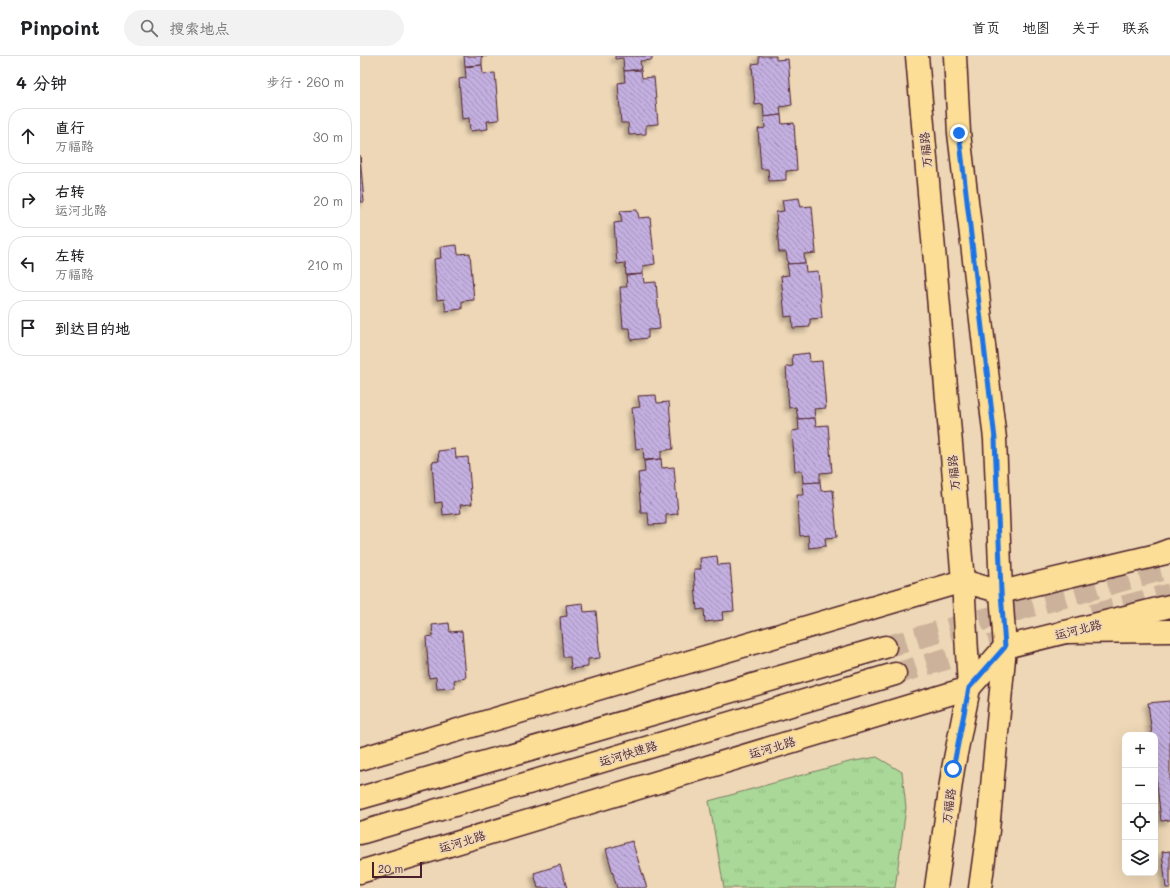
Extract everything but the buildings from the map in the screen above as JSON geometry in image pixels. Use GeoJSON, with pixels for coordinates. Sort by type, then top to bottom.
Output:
{"type":"FeatureCollection","features":[{"type":"Feature","properties":{"kind":"main road","name":"万福路"},"geometry":{"type":"LineString","coordinates":[[917,56],[963,581],[969,688],[953,769],[936,888]]}},
{"type":"Feature","properties":{"kind":"main road"},"geometry":{"type":"LineString","coordinates":[[955,56],[959,133],[995,439],[1001,592],[1005,647],[988,830],[980,888]]}},
{"type":"Feature","properties":{"kind":"main road"},"geometry":{"type":"LineString","coordinates":[[360,759],[963,581],[1001,592],[1165,552]]}},
{"type":"Feature","properties":{"kind":"main road","name":"运河北路"},"geometry":{"type":"LineString","coordinates":[[1005,647],[1170,606]]}},
{"type":"Feature","properties":{"kind":"main road"},"geometry":{"type":"LineString","coordinates":[[1064,632],[1170,631]]}},
{"type":"Feature","properties":{"kind":"main road"},"geometry":{"type":"LineString","coordinates":[[360,798],[885,647]]}},
{"type":"Feature","properties":{"kind":"main road"},"geometry":{"type":"LineString","coordinates":[[969,688],[1005,647]]}},
{"type":"Feature","properties":{"kind":"main road","name":"运河快速路"},"geometry":{"type":"LineString","coordinates":[[360,833],[895,674]]}},
{"type":"Feature","properties":{"kind":"main road","name":"运河北路"},"geometry":{"type":"LineString","coordinates":[[360,872],[969,688]]}},
{"type":"Feature","properties":{"kind":"green space"},"geometry":{"type":"Polygon","coordinates":[[[877,757],[902,772],[906,808],[895,888],[724,888],[709,801],[849,762],[877,757]]]}},
{"type":"Feature","properties":{"kind":"tunnel"},"geometry":{"type":"LineString","coordinates":[[885,647],[1170,568]]}},
{"type":"Feature","properties":{"kind":"tunnel"},"geometry":{"type":"LineString","coordinates":[[1092,615],[1170,594]]}},
{"type":"Feature","properties":{"kind":"tunnel"},"geometry":{"type":"LineString","coordinates":[[895,674],[1021,637]]}},
{"type":"Feature","properties":{"kind":"route"},"geometry":{"type":"LineString","coordinates":[[953,769],[969,688],[1005,647],[1001,592],[995,439],[959,133]]}}]}
